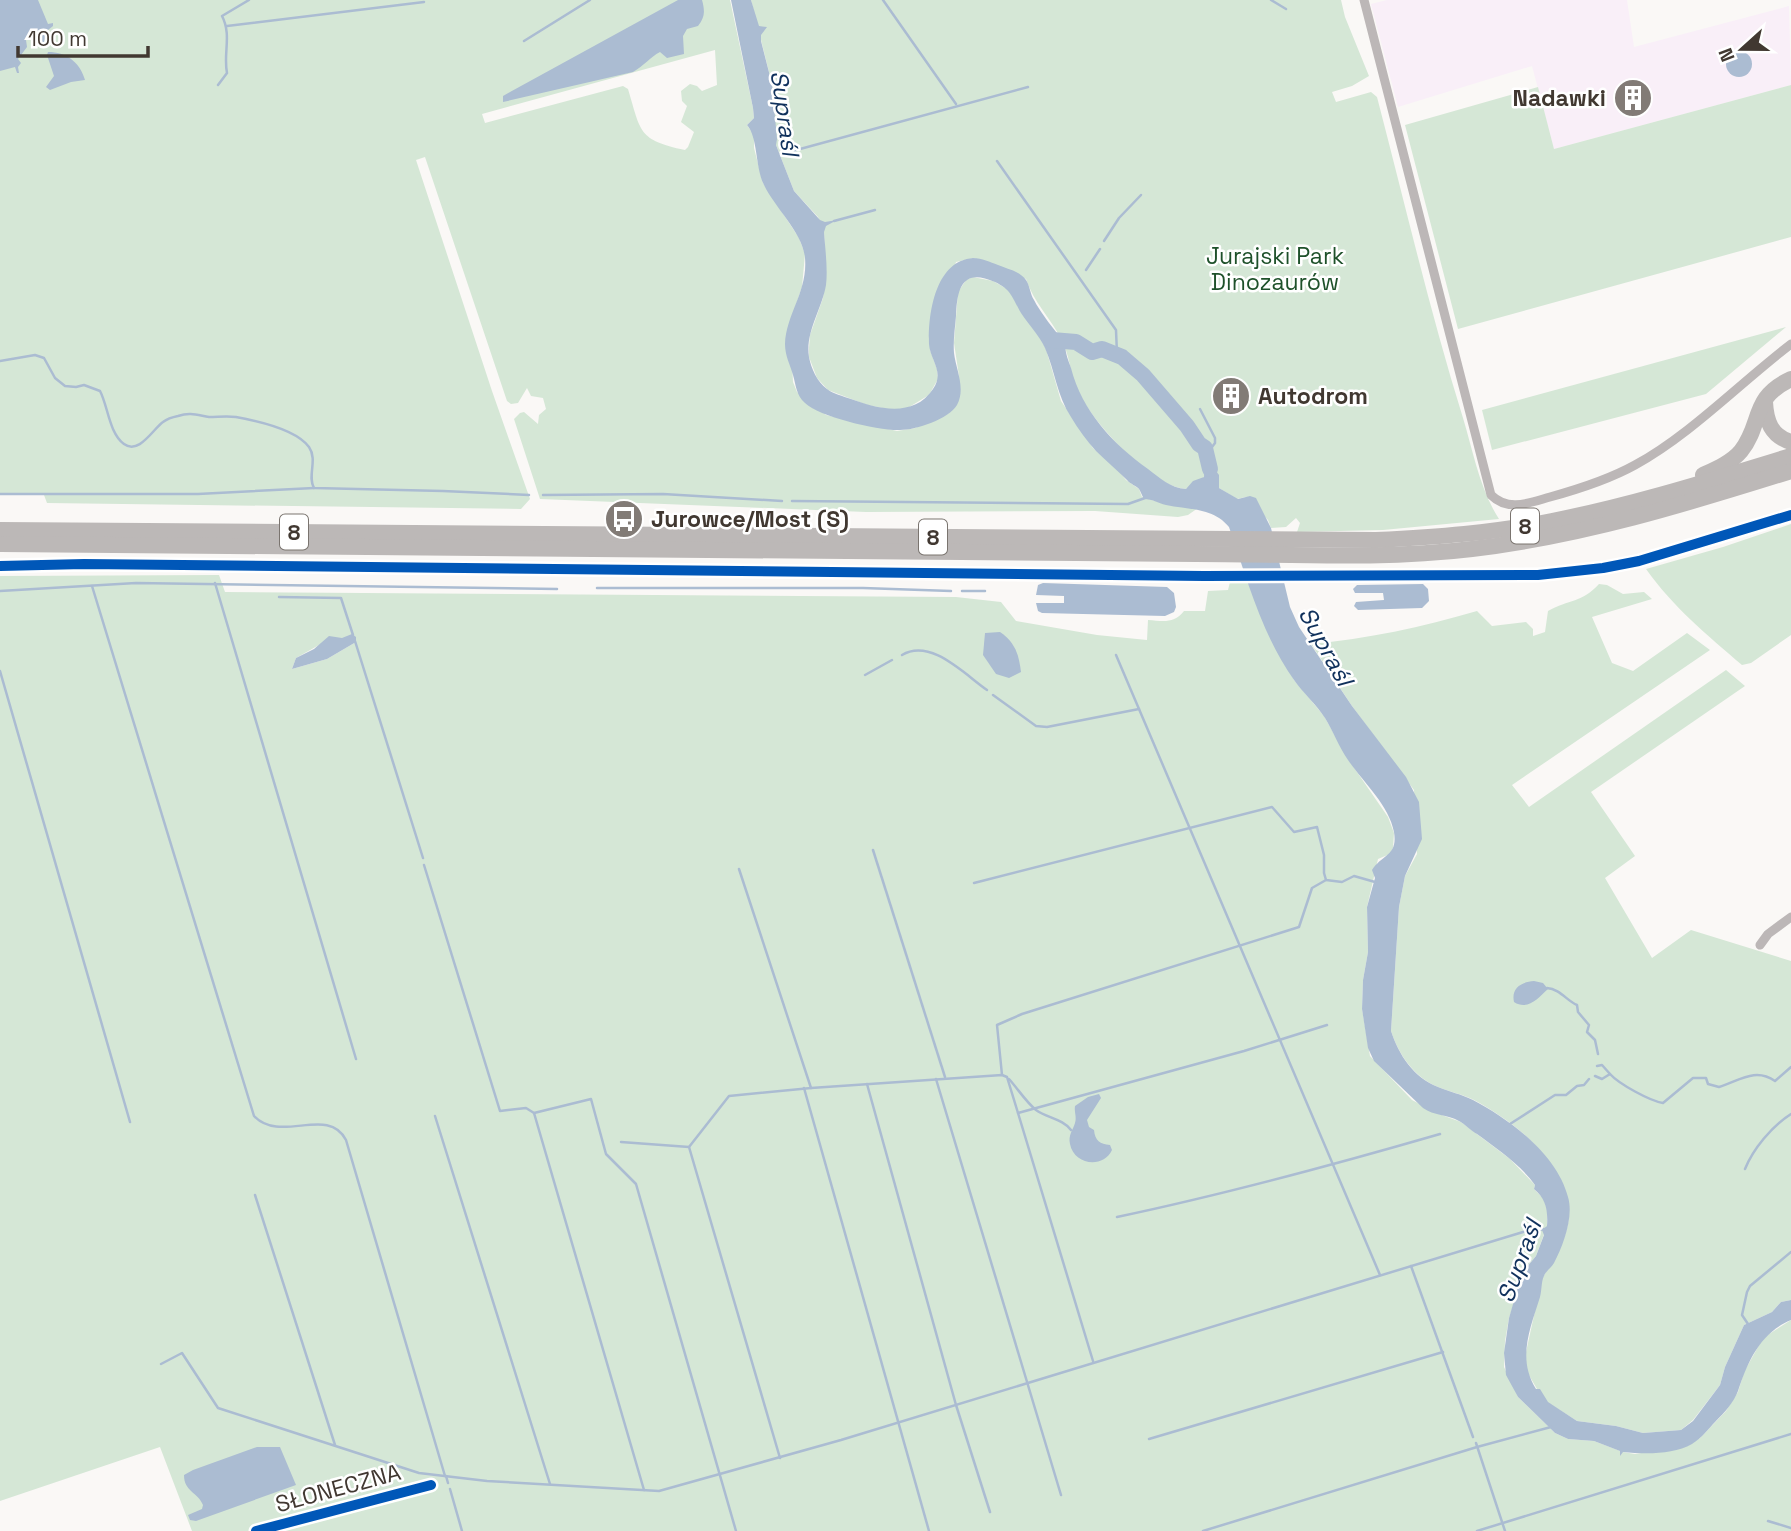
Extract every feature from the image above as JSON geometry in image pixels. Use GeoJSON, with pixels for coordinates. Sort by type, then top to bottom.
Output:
{"type":"FeatureCollection","features":[{"type":"Feature","properties":{"kind":"highway"},"geometry":{"type":"LineString","coordinates":[[1670,492],[1715,469],[1739,453],[1750,435],[1759,407],[1776,387],[1791,379]]}},
{"type":"Feature","properties":{"kind":"highway"},"geometry":{"type":"LineString","coordinates":[[1765,401],[1770,427],[1781,439],[1791,442]]}},
{"type":"Feature","properties":{"kind":"highway","name":"8"},"geometry":{"type":"LineString","coordinates":[[1310,547],[1496,531],[1599,511],[1791,456]]}},
{"type":"Feature","properties":{"kind":"highway","name":"8"},"geometry":{"type":"LineString","coordinates":[[0,544],[1310,547],[1440,552],[1547,538],[1625,521],[1791,471]]}},
{"type":"Feature","properties":{"kind":"highway","name":"8"},"geometry":{"type":"LineString","coordinates":[[0,530],[1193,547]]}},
{"type":"Feature","properties":{"kind":"street"},"geometry":{"type":"LineString","coordinates":[[1364,0],[1491,495],[1499,503],[1508,506],[1542,500],[1588,486],[1636,465],[1672,441],[1791,344]]}},
{"type":"Feature","properties":{"kind":"street"},"geometry":{"type":"LineString","coordinates":[[0,566],[84,564],[1204,576],[1538,575],[1591,569],[1674,552],[1791,515]]}},
{"type":"Feature","properties":{"kind":"street"},"geometry":{"type":"LineString","coordinates":[[1760,945],[1768,934],[1791,917]]}},
{"type":"Feature","properties":{"kind":"street","name":"SŁONECZNA"},"geometry":{"type":"LineString","coordinates":[[256,1531],[431,1485]]}},
{"type":"Feature","properties":{"kind":"shaded area"},"geometry":{"type":"Polygon","coordinates":[[[1387,0],[1627,0],[1634,47],[1789,6],[1791,85],[1554,149],[1532,66],[1398,107],[1371,4],[1387,0]]]}},
{"type":"Feature","properties":{"kind":"green space"},"geometry":{"type":"Polygon","coordinates":[[[0,0],[730,0],[753,108],[754,118],[747,125],[754,135],[754,148],[763,183],[799,238],[805,254],[802,287],[790,322],[793,382],[797,392],[826,415],[897,431],[915,428],[949,413],[959,376],[954,343],[958,292],[966,280],[973,277],[993,281],[1009,290],[1040,338],[1046,349],[1061,401],[1093,448],[1139,489],[1142,497],[1169,505],[1198,508],[1188,515],[1178,517],[1095,511],[866,512],[540,499],[514,419],[524,412],[538,424],[539,415],[546,409],[543,398],[531,396],[527,388],[518,403],[511,404],[507,401],[425,157],[416,160],[530,499],[521,509],[47,503],[44,495],[0,494],[0,0]],[[715,50],[482,114],[485,123],[623,86],[628,89],[639,125],[644,132],[658,142],[685,150],[694,132],[681,122],[687,106],[682,101],[681,91],[690,84],[702,91],[717,85],[715,50]]]}},
{"type":"Feature","properties":{"kind":"green space","name":"Jurajski Park Dinozaurów"},"geometry":{"type":"Polygon","coordinates":[[[751,0],[1341,0],[1345,17],[1369,76],[1352,86],[1332,92],[1336,102],[1371,92],[1377,97],[1451,378],[1482,483],[1499,519],[1383,530],[1297,532],[1300,523],[1296,518],[1286,527],[1271,528],[1268,520],[1246,497],[1237,499],[1219,488],[1206,472],[1204,477],[1186,489],[1172,485],[1139,464],[1092,414],[1075,385],[1064,344],[1026,279],[974,258],[956,262],[930,350],[938,379],[929,395],[906,409],[893,410],[867,405],[828,390],[817,378],[809,357],[810,335],[823,298],[826,274],[824,232],[818,217],[794,191],[776,145],[772,84],[751,0]]]}},
{"type":"Feature","properties":{"kind":"green space"},"geometry":{"type":"Polygon","coordinates":[[[1791,85],[1791,237],[1458,329],[1405,125],[1538,87],[1554,149],[1791,85]]]}},
{"type":"Feature","properties":{"kind":"green space"},"geometry":{"type":"Polygon","coordinates":[[[1786,327],[1706,394],[1492,450],[1482,410],[1786,327]]]}},
{"type":"Feature","properties":{"kind":"green space"},"geometry":{"type":"Polygon","coordinates":[[[1791,524],[1791,635],[1751,663],[1742,665],[1703,631],[1667,596],[1646,569],[1723,547],[1791,524]]]}},
{"type":"Feature","properties":{"kind":"green space"},"geometry":{"type":"Polygon","coordinates":[[[219,575],[225,592],[956,597],[1001,602],[1016,621],[1097,635],[1147,640],[1148,620],[1168,621],[1184,611],[1205,611],[1208,591],[1228,590],[1230,582],[1248,583],[1270,637],[1294,680],[1324,716],[1348,759],[1388,817],[1394,833],[1390,854],[1378,859],[1367,907],[1368,952],[1362,1009],[1370,1056],[1412,1100],[1461,1122],[1510,1159],[1535,1185],[1534,1189],[1544,1199],[1547,1226],[1536,1256],[1526,1268],[1509,1318],[1505,1341],[1504,1367],[1518,1397],[1555,1433],[1568,1439],[1594,1441],[1635,1454],[1687,1446],[1700,1438],[1726,1411],[1738,1392],[1744,1372],[1763,1338],[1791,1320],[1791,1531],[192,1531],[160,1447],[0,1501],[0,576],[219,575]],[[342,638],[319,645],[296,658],[292,669],[327,659],[356,642],[342,638]]]}},
{"type":"Feature","properties":{"kind":"green space"},"geometry":{"type":"Polygon","coordinates":[[[1599,584],[1607,585],[1623,594],[1644,592],[1652,599],[1592,617],[1612,663],[1633,671],[1687,633],[1710,650],[1512,785],[1529,807],[1726,670],[1745,686],[1591,792],[1635,856],[1605,878],[1652,958],[1691,930],[1791,961],[1791,1300],[1781,1302],[1772,1312],[1744,1325],[1720,1385],[1693,1420],[1681,1430],[1643,1433],[1577,1421],[1547,1402],[1526,1370],[1526,1352],[1542,1279],[1559,1248],[1568,1224],[1569,1213],[1561,1183],[1543,1154],[1518,1129],[1474,1100],[1429,1083],[1408,1064],[1394,1040],[1391,1031],[1399,907],[1405,876],[1417,854],[1414,790],[1352,706],[1311,644],[1394,632],[1477,611],[1492,626],[1526,622],[1533,629],[1533,636],[1545,632],[1548,611],[1581,598],[1599,584]]]}},
{"type":"Feature","properties":{"kind":"water"},"geometry":{"type":"Polygon","coordinates":[[[0,0],[38,0],[48,24],[53,23],[43,34],[46,35],[43,46],[30,38],[26,40],[27,47],[18,59],[21,63],[18,67],[19,73],[15,67],[0,71],[0,0]]]}},
{"type":"Feature","properties":{"kind":"water"},"geometry":{"type":"Polygon","coordinates":[[[678,0],[702,0],[704,7],[698,26],[687,29],[683,36],[684,54],[667,58],[660,52],[633,72],[503,102],[503,96],[678,0]]]}},
{"type":"Feature","properties":{"kind":"water"},"geometry":{"type":"Polygon","coordinates":[[[731,0],[751,0],[759,26],[767,27],[761,35],[761,41],[772,84],[776,145],[794,191],[820,220],[837,220],[826,226],[824,232],[826,285],[808,348],[813,370],[823,386],[838,395],[884,408],[906,408],[925,398],[938,377],[929,344],[930,318],[936,291],[950,268],[960,261],[983,259],[1017,272],[1026,280],[1040,310],[1066,342],[1076,384],[1091,412],[1123,449],[1165,482],[1186,489],[1193,481],[1204,477],[1205,452],[1210,450],[1213,467],[1219,475],[1219,488],[1238,499],[1250,496],[1256,498],[1271,528],[1290,607],[1299,627],[1352,706],[1406,777],[1419,802],[1422,839],[1405,876],[1399,907],[1391,1031],[1394,1040],[1408,1064],[1429,1083],[1487,1108],[1530,1140],[1554,1166],[1568,1197],[1570,1213],[1567,1231],[1554,1263],[1543,1278],[1527,1344],[1527,1366],[1536,1389],[1540,1389],[1548,1402],[1577,1421],[1643,1433],[1681,1430],[1693,1421],[1720,1385],[1744,1325],[1772,1312],[1781,1302],[1791,1300],[1791,1320],[1763,1340],[1731,1403],[1696,1442],[1667,1452],[1623,1452],[1620,1456],[1620,1451],[1594,1441],[1568,1439],[1555,1433],[1518,1397],[1506,1375],[1504,1353],[1509,1318],[1520,1280],[1536,1256],[1544,1235],[1542,1230],[1547,1226],[1545,1205],[1534,1189],[1535,1185],[1508,1157],[1461,1122],[1423,1108],[1374,1061],[1368,1048],[1362,1009],[1368,952],[1367,907],[1375,878],[1372,870],[1394,846],[1394,832],[1387,812],[1348,760],[1325,718],[1283,663],[1256,606],[1229,527],[1216,516],[1200,510],[1144,499],[1138,488],[1096,451],[1066,409],[1040,339],[1008,291],[984,278],[968,279],[960,289],[954,348],[961,392],[957,405],[947,415],[915,428],[891,430],[865,426],[823,413],[812,408],[800,397],[785,344],[803,281],[805,258],[799,239],[761,178],[753,137],[747,125],[754,118],[753,108],[731,0]]]}},
{"type":"Feature","properties":{"kind":"water"},"geometry":{"type":"Polygon","coordinates":[[[1739,51],[1748,55],[1752,64],[1748,73],[1739,77],[1730,73],[1726,64],[1730,55],[1739,51]]]}},
{"type":"Feature","properties":{"kind":"water"},"geometry":{"type":"Polygon","coordinates":[[[48,52],[71,59],[80,68],[85,80],[50,90],[46,87],[54,76],[48,52]]]}},
{"type":"Feature","properties":{"kind":"water"},"geometry":{"type":"Polygon","coordinates":[[[1423,584],[1428,589],[1429,601],[1422,608],[1358,610],[1354,606],[1356,602],[1384,600],[1383,593],[1355,593],[1353,589],[1357,585],[1423,584]]]}},
{"type":"Feature","properties":{"kind":"water"},"geometry":{"type":"Polygon","coordinates":[[[1038,585],[1167,587],[1174,593],[1176,607],[1174,612],[1165,616],[1042,613],[1038,611],[1036,603],[1064,603],[1064,596],[1036,595],[1038,585]]]}},
{"type":"Feature","properties":{"kind":"water"},"geometry":{"type":"Polygon","coordinates":[[[1000,632],[1013,645],[1020,666],[1021,672],[1009,678],[996,674],[983,655],[985,633],[1000,632]]]}},
{"type":"Feature","properties":{"kind":"water"},"geometry":{"type":"Polygon","coordinates":[[[352,634],[356,637],[356,642],[327,659],[292,669],[296,658],[314,649],[329,636],[342,638],[352,634]]]}},
{"type":"Feature","properties":{"kind":"water"},"geometry":{"type":"Polygon","coordinates":[[[1534,981],[1543,983],[1548,989],[1528,1004],[1514,1002],[1516,989],[1534,981]]]}},
{"type":"Feature","properties":{"kind":"water"},"geometry":{"type":"Polygon","coordinates":[[[1099,1094],[1101,1098],[1087,1120],[1097,1139],[1110,1145],[1112,1150],[1102,1160],[1089,1162],[1073,1151],[1070,1138],[1076,1121],[1075,1106],[1088,1097],[1099,1094]]]}},
{"type":"Feature","properties":{"kind":"water"},"geometry":{"type":"Polygon","coordinates":[[[257,1447],[280,1447],[296,1485],[196,1521],[190,1520],[188,1515],[202,1509],[203,1505],[186,1485],[184,1475],[257,1447]]]}},
{"type":"Feature","properties":{"kind":"waterway"},"geometry":{"type":"LineString","coordinates":[[218,85],[227,73],[227,37],[222,16],[249,0]]}},
{"type":"Feature","properties":{"kind":"waterway"},"geometry":{"type":"LineString","coordinates":[[524,41],[590,0]]}},
{"type":"Feature","properties":{"kind":"waterway"},"geometry":{"type":"LineString","coordinates":[[883,0],[956,104]]}},
{"type":"Feature","properties":{"kind":"waterway"},"geometry":{"type":"LineString","coordinates":[[1271,0],[1286,9]]}},
{"type":"Feature","properties":{"kind":"waterway"},"geometry":{"type":"LineString","coordinates":[[227,26],[424,2]]}},
{"type":"Feature","properties":{"kind":"waterway","name":"Supraśl"},"geometry":{"type":"LineString","coordinates":[[778,155],[1028,87]]}},
{"type":"Feature","properties":{"kind":"waterway"},"geometry":{"type":"LineString","coordinates":[[997,161],[1116,330],[1117,354]]}},
{"type":"Feature","properties":{"kind":"waterway"},"geometry":{"type":"LineString","coordinates":[[1104,241],[1119,218],[1141,195]]}},
{"type":"Feature","properties":{"kind":"waterway"},"geometry":{"type":"LineString","coordinates":[[834,221],[875,210]]}},
{"type":"Feature","properties":{"kind":"waterway"},"geometry":{"type":"LineString","coordinates":[[1086,270],[1100,249]]}},
{"type":"Feature","properties":{"kind":"waterway"},"geometry":{"type":"LineString","coordinates":[[1052,340],[1076,342],[1092,352],[1102,349],[1122,357],[1143,375],[1205,448],[1210,469]]}},
{"type":"Feature","properties":{"kind":"waterway"},"geometry":{"type":"LineString","coordinates":[[0,361],[35,355],[44,358],[55,378],[65,386],[84,385],[100,391],[115,433],[124,444],[130,446],[140,444],[163,422],[174,417],[190,414],[236,417],[276,427],[303,441],[312,452],[314,488],[529,495]]}},
{"type":"Feature","properties":{"kind":"waterway"},"geometry":{"type":"LineString","coordinates":[[1200,409],[1215,438],[1209,451]]}},
{"type":"Feature","properties":{"kind":"waterway"},"geometry":{"type":"LineString","coordinates":[[0,494],[198,494],[314,488]]}},
{"type":"Feature","properties":{"kind":"waterway"},"geometry":{"type":"LineString","coordinates":[[543,495],[663,494],[782,501]]}},
{"type":"Feature","properties":{"kind":"waterway"},"geometry":{"type":"LineString","coordinates":[[792,501],[1128,504],[1145,498]]}},
{"type":"Feature","properties":{"kind":"waterway"},"geometry":{"type":"LineString","coordinates":[[0,591],[136,583],[557,589]]}},
{"type":"Feature","properties":{"kind":"waterway"},"geometry":{"type":"LineString","coordinates":[[215,583],[356,1059]]}},
{"type":"Feature","properties":{"kind":"waterway"},"geometry":{"type":"LineString","coordinates":[[92,586],[254,1116],[265,1124],[277,1127],[328,1125],[338,1130],[346,1140],[445,1476]]}},
{"type":"Feature","properties":{"kind":"waterway"},"geometry":{"type":"LineString","coordinates":[[597,588],[863,588],[951,591]]}},
{"type":"Feature","properties":{"kind":"waterway"},"geometry":{"type":"LineString","coordinates":[[962,591],[985,591]]}},
{"type":"Feature","properties":{"kind":"waterway"},"geometry":{"type":"LineString","coordinates":[[279,597],[341,598],[353,635]]}},
{"type":"Feature","properties":{"kind":"waterway"},"geometry":{"type":"LineString","coordinates":[[355,641],[423,858]]}},
{"type":"Feature","properties":{"kind":"waterway"},"geometry":{"type":"LineString","coordinates":[[902,655],[913,651],[936,654],[987,690]]}},
{"type":"Feature","properties":{"kind":"waterway"},"geometry":{"type":"LineString","coordinates":[[1116,655],[1380,1275]]}},
{"type":"Feature","properties":{"kind":"waterway"},"geometry":{"type":"LineString","coordinates":[[865,675],[892,660]]}},
{"type":"Feature","properties":{"kind":"waterway"},"geometry":{"type":"LineString","coordinates":[[0,671],[130,1122]]}},
{"type":"Feature","properties":{"kind":"waterway"},"geometry":{"type":"LineString","coordinates":[[993,695],[1036,726],[1047,727],[1139,709]]}},
{"type":"Feature","properties":{"kind":"waterway"},"geometry":{"type":"LineString","coordinates":[[974,883],[1272,807],[1294,832],[1317,827],[1324,855],[1326,880],[1342,882],[1354,876],[1375,882]]}},
{"type":"Feature","properties":{"kind":"waterway"},"geometry":{"type":"LineString","coordinates":[[873,850],[945,1077]]}},
{"type":"Feature","properties":{"kind":"waterway"},"geometry":{"type":"LineString","coordinates":[[424,865],[500,1111],[526,1108],[534,1113],[644,1490]]}},
{"type":"Feature","properties":{"kind":"waterway"},"geometry":{"type":"LineString","coordinates":[[739,869],[811,1088]]}},
{"type":"Feature","properties":{"kind":"waterway"},"geometry":{"type":"LineString","coordinates":[[1002,1075],[997,1025],[1022,1014],[1299,927],[1312,888],[1326,880]]}},
{"type":"Feature","properties":{"kind":"waterway"},"geometry":{"type":"LineString","coordinates":[[1547,988],[1577,1005],[1578,1012],[1589,1025],[1587,1032],[1595,1040],[1598,1054]]}},
{"type":"Feature","properties":{"kind":"waterway"},"geometry":{"type":"LineString","coordinates":[[689,1147],[729,1096],[1002,1075],[1007,1077],[1018,1113],[1244,1051],[1327,1025]]}},
{"type":"Feature","properties":{"kind":"waterway"},"geometry":{"type":"LineString","coordinates":[[1597,1066],[1602,1065],[1610,1074]]}},
{"type":"Feature","properties":{"kind":"waterway"},"geometry":{"type":"LineString","coordinates":[[1595,1076],[1602,1079],[1610,1074],[1635,1092],[1663,1103],[1693,1078],[1706,1078],[1708,1084],[1719,1087],[1754,1075],[1775,1081],[1791,1067]]}},
{"type":"Feature","properties":{"kind":"waterway"},"geometry":{"type":"LineString","coordinates":[[936,1079],[1061,1495]]}},
{"type":"Feature","properties":{"kind":"waterway"},"geometry":{"type":"LineString","coordinates":[[1009,1079],[1036,1110],[1064,1123],[1071,1130]]}},
{"type":"Feature","properties":{"kind":"waterway"},"geometry":{"type":"LineString","coordinates":[[1510,1124],[1555,1095],[1566,1095],[1589,1079]]}},
{"type":"Feature","properties":{"kind":"waterway"},"geometry":{"type":"LineString","coordinates":[[867,1084],[956,1405],[990,1512]]}},
{"type":"Feature","properties":{"kind":"waterway"},"geometry":{"type":"LineString","coordinates":[[804,1088],[929,1531]]}},
{"type":"Feature","properties":{"kind":"waterway"},"geometry":{"type":"LineString","coordinates":[[534,1113],[591,1099],[606,1154],[636,1184],[736,1531]]}},
{"type":"Feature","properties":{"kind":"waterway"},"geometry":{"type":"LineString","coordinates":[[1018,1113],[1093,1361]]}},
{"type":"Feature","properties":{"kind":"waterway"},"geometry":{"type":"LineString","coordinates":[[1745,1169],[1764,1138],[1791,1114]]}},
{"type":"Feature","properties":{"kind":"waterway"},"geometry":{"type":"LineString","coordinates":[[435,1116],[550,1484]]}},
{"type":"Feature","properties":{"kind":"waterway"},"geometry":{"type":"LineString","coordinates":[[1117,1217],[1198,1199],[1440,1134]]}},
{"type":"Feature","properties":{"kind":"waterway"},"geometry":{"type":"LineString","coordinates":[[621,1142],[689,1147],[780,1458]]}},
{"type":"Feature","properties":{"kind":"waterway"},"geometry":{"type":"LineString","coordinates":[[255,1195],[335,1445]]}},
{"type":"Feature","properties":{"kind":"waterway","name":"Supraśl"},"geometry":{"type":"LineString","coordinates":[[161,1364],[182,1353],[218,1408],[419,1473],[487,1481],[659,1491],[841,1440],[1523,1232],[1545,1229]]}},
{"type":"Feature","properties":{"kind":"waterway"},"geometry":{"type":"LineString","coordinates":[[1748,1324],[1742,1315],[1750,1286],[1791,1252]]}},
{"type":"Feature","properties":{"kind":"waterway"},"geometry":{"type":"LineString","coordinates":[[1411,1266],[1473,1437]]}},
{"type":"Feature","properties":{"kind":"waterway"},"geometry":{"type":"LineString","coordinates":[[1149,1439],[1443,1352]]}},
{"type":"Feature","properties":{"kind":"waterway"},"geometry":{"type":"LineString","coordinates":[[1203,1531],[1551,1427]]}},
{"type":"Feature","properties":{"kind":"waterway"},"geometry":{"type":"LineString","coordinates":[[1477,1531],[1791,1434]]}},
{"type":"Feature","properties":{"kind":"waterway"},"geometry":{"type":"LineString","coordinates":[[1476,1443],[1505,1531]]}},
{"type":"Feature","properties":{"kind":"waterway"},"geometry":{"type":"LineString","coordinates":[[446,1476],[448,1483]]}},
{"type":"Feature","properties":{"kind":"waterway"},"geometry":{"type":"LineString","coordinates":[[450,1489],[462,1531]]}},
{"type":"Feature","properties":{"kind":"waterway"},"geometry":{"type":"LineString","coordinates":[[1768,1521],[1791,1528]]}},
{"type":"Feature","properties":{"kind":"cycle path"},"geometry":{"type":"LineString","coordinates":[[0,566],[84,564],[1204,576],[1538,575],[1639,561],[1791,515]]}},
{"type":"Feature","properties":{"kind":"cycle path"},"geometry":{"type":"LineString","coordinates":[[256,1531],[431,1485]]}},
{"type":"Feature","properties":{"kind":"place","name":"Nadawki"},"geometry":{"type":"Point","coordinates":[1633,98]}},
{"type":"Feature","properties":{"kind":"place","name":"Autodrom"},"geometry":{"type":"Point","coordinates":[1231,396]}},
{"type":"Feature","properties":{"kind":"place","name":"Jurowce/Most (S)"},"geometry":{"type":"Point","coordinates":[624,519]}}]}
